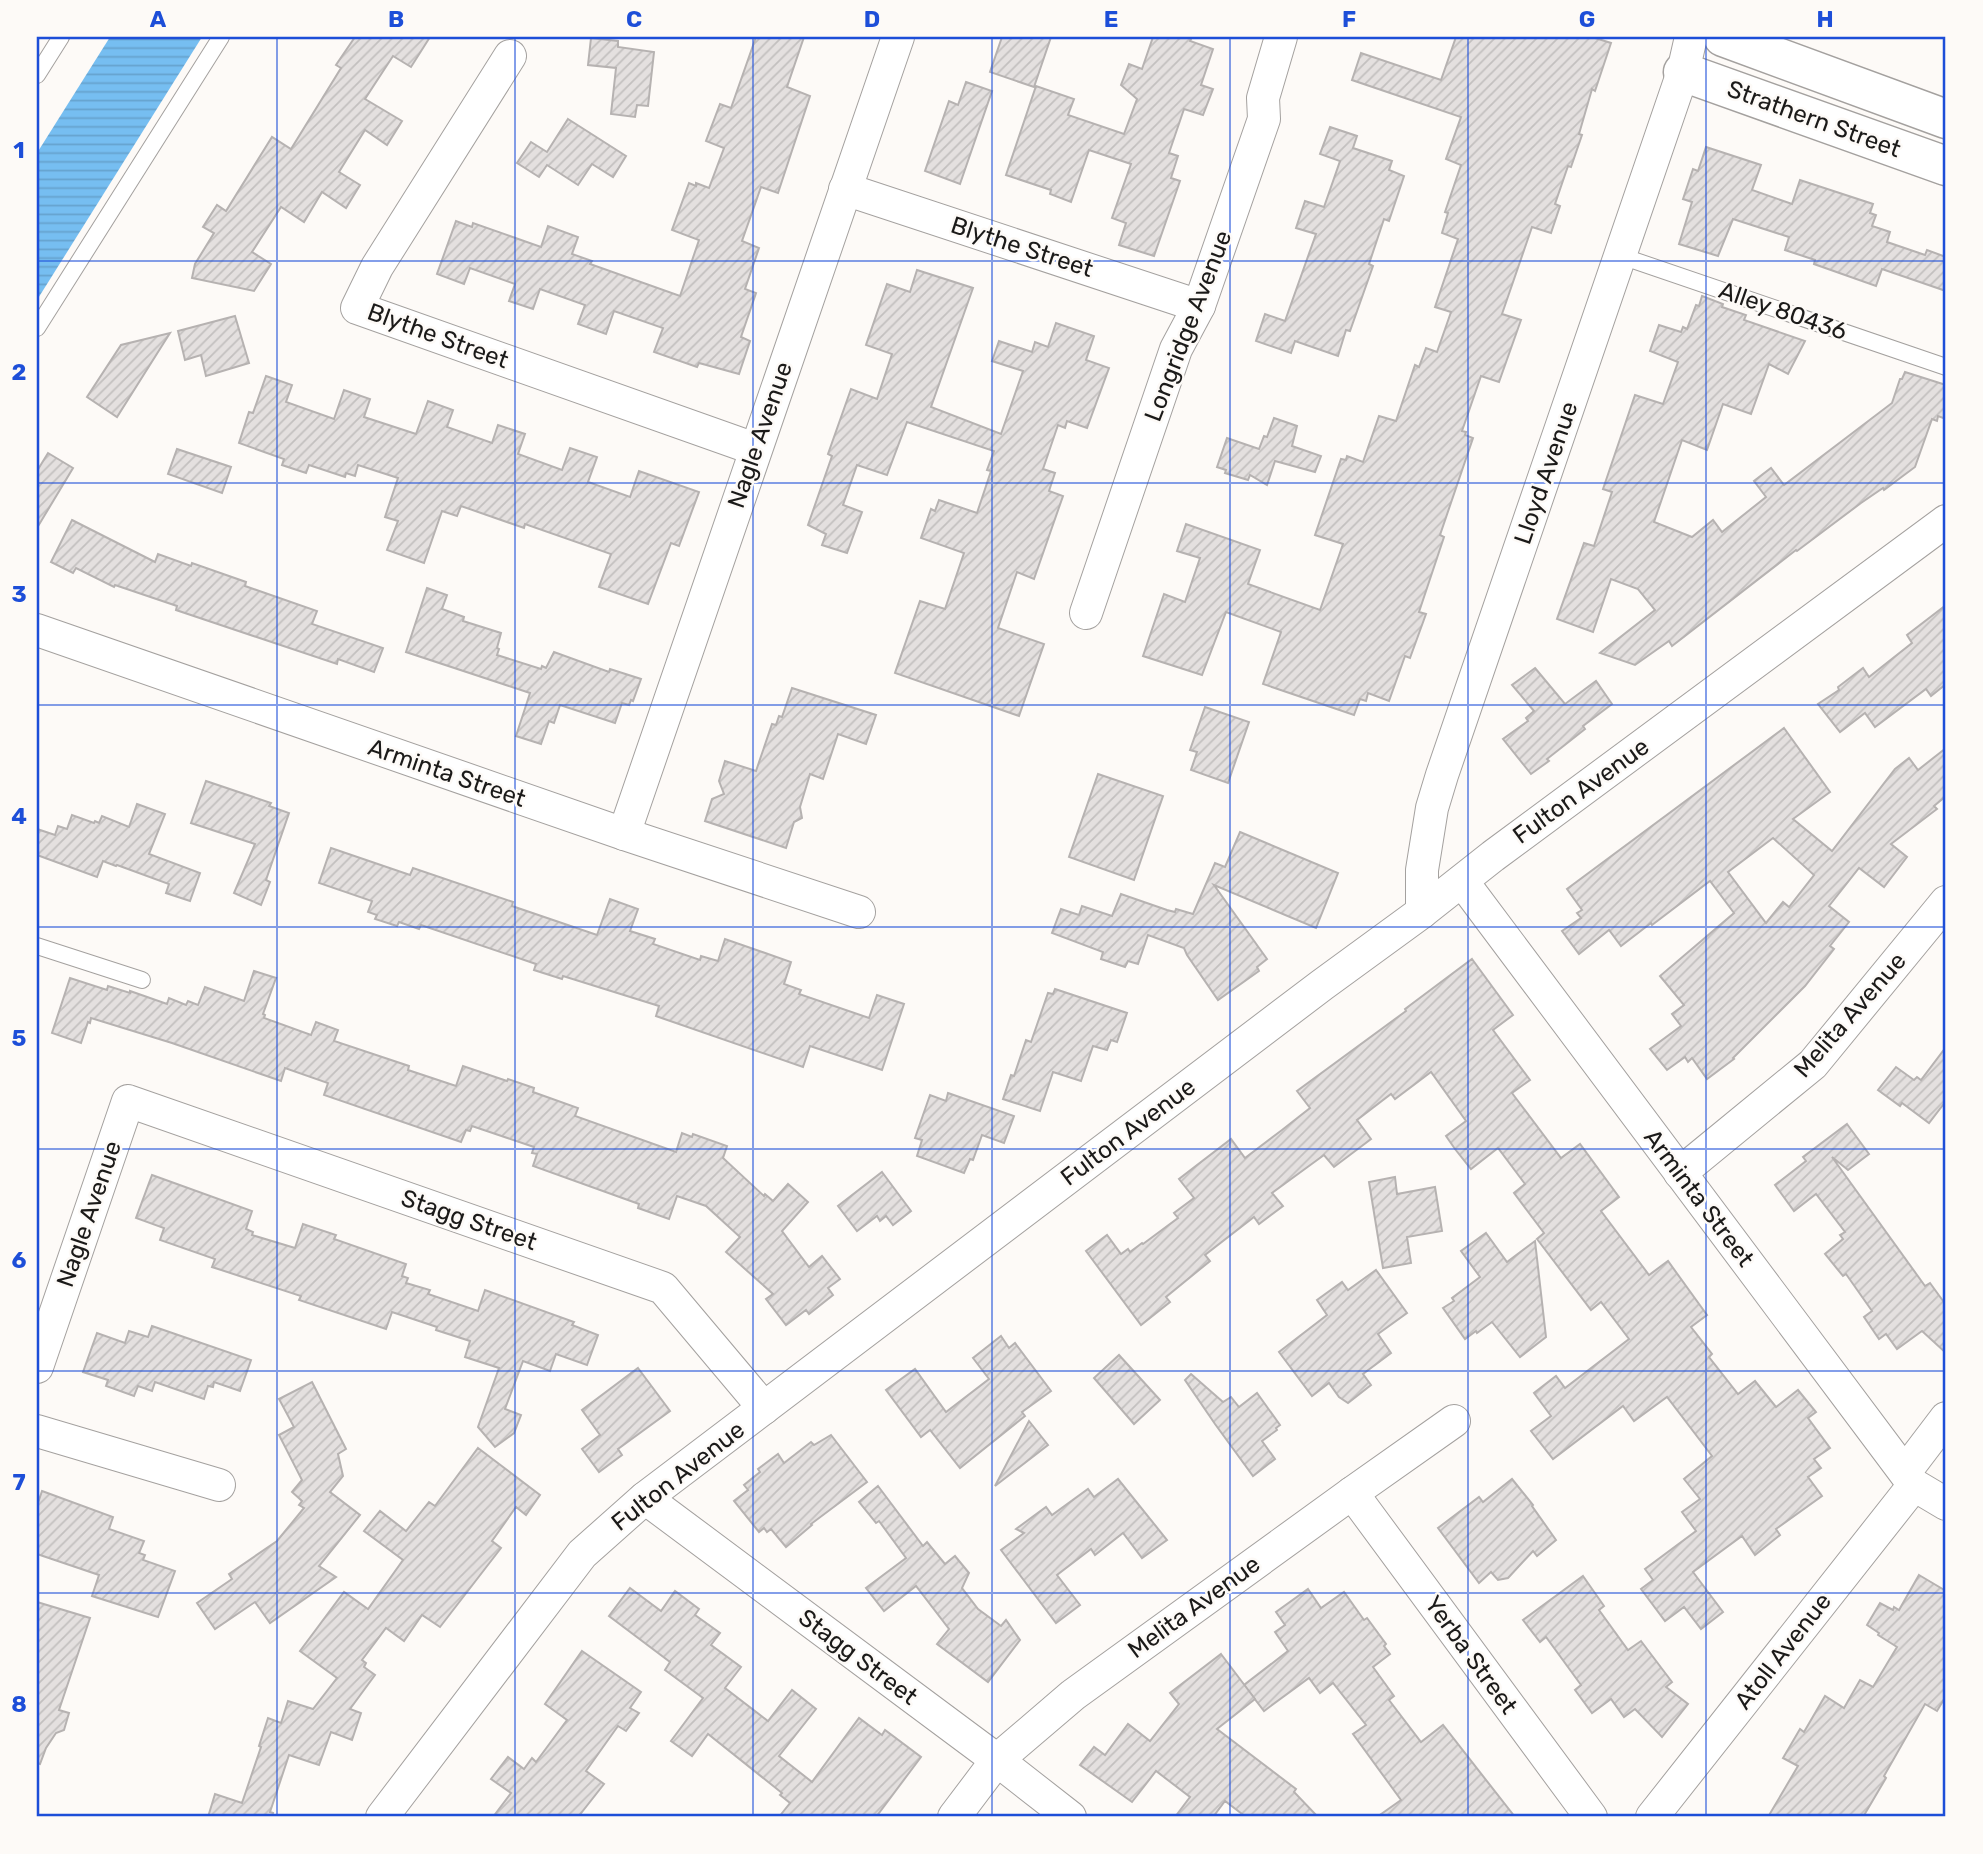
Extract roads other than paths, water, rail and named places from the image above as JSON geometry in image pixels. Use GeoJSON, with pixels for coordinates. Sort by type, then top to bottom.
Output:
{"type":"FeatureCollection","features":[{"type":"Feature","properties":{"kind":"street","name":"Nagle Avenue"},"geometry":{"type":"LineString","coordinates":[[624,834],[898,37]]}},
{"type":"Feature","properties":{"kind":"street","name":"Longridge Avenue"},"geometry":{"type":"LineString","coordinates":[[1086,613],[1175,349],[1199,306],[1264,119],[1263,97],[1282,37]]}},
{"type":"Feature","properties":{"kind":"street","name":"Strathern Street"},"geometry":{"type":"LineString","coordinates":[[1723,37],[1946,118]]}},
{"type":"Feature","properties":{"kind":"street","name":"Strathern Street"},"geometry":{"type":"LineString","coordinates":[[1687,54],[1946,166]]}},
{"type":"Feature","properties":{"kind":"street","name":"Lloyd Avenue"},"geometry":{"type":"LineString","coordinates":[[1422,912],[1422,870],[1438,786],[1687,54]]}},
{"type":"Feature","properties":{"kind":"street","name":"Blythe Street"},"geometry":{"type":"LineString","coordinates":[[510,56],[377,267],[357,308],[755,449]]}},
{"type":"Feature","properties":{"kind":"street","name":"Blythe Street"},"geometry":{"type":"LineString","coordinates":[[845,189],[1199,306]]}},
{"type":"Feature","properties":{"kind":"street","name":"Fulton Avenue"},"geometry":{"type":"LineString","coordinates":[[382,1817],[582,1554],[645,1497],[1504,848],[1946,521]]}},
{"type":"Feature","properties":{"kind":"street","name":"Arminta Street"},"geometry":{"type":"LineString","coordinates":[[37,630],[624,834],[859,912]]}},
{"type":"Feature","properties":{"kind":"street","name":"Arminta Street"},"geometry":{"type":"LineString","coordinates":[[1462,881],[1909,1478],[1946,1504]]}},
{"type":"Feature","properties":{"kind":"street","name":"Melita Avenue"},"geometry":{"type":"LineString","coordinates":[[1680,1173],[1813,1064],[1946,902]]}},
{"type":"Feature","properties":{"kind":"street","name":"Nagle Avenue"},"geometry":{"type":"LineString","coordinates":[[37,1367],[128,1101]]}},
{"type":"Feature","properties":{"kind":"street","name":"Stagg Street"},"geometry":{"type":"LineString","coordinates":[[128,1101],[663,1289],[764,1408]]}},
{"type":"Feature","properties":{"kind":"street","name":"Atoll Avenue"},"geometry":{"type":"LineString","coordinates":[[1652,1817],[1909,1478],[1946,1418]]}},
{"type":"Feature","properties":{"kind":"street","name":"Melita Avenue"},"geometry":{"type":"LineString","coordinates":[[954,1817],[997,1760],[1073,1695],[1454,1420]]}},
{"type":"Feature","properties":{"kind":"street"},"geometry":{"type":"LineString","coordinates":[[37,1431],[219,1485]]}},
{"type":"Feature","properties":{"kind":"street","name":"Yerba Street"},"geometry":{"type":"LineString","coordinates":[[1352,1493],[1591,1817]]}},
{"type":"Feature","properties":{"kind":"street","name":"Stagg Street"},"geometry":{"type":"LineString","coordinates":[[645,1497],[1070,1817]]}},
{"type":"Feature","properties":{"kind":"lane"},"geometry":{"type":"LineString","coordinates":[[37,75],[61,37]]}},
{"type":"Feature","properties":{"kind":"lane"},"geometry":{"type":"LineString","coordinates":[[37,328],[221,37]]}},
{"type":"Feature","properties":{"kind":"lane","name":"Alley 80436"},"geometry":{"type":"LineString","coordinates":[[1620,256],[1946,367]]}},
{"type":"Feature","properties":{"kind":"lane"},"geometry":{"type":"LineString","coordinates":[[37,946],[142,981]]}},
{"type":"Feature","properties":{"kind":"water"},"geometry":{"type":"Polygon","coordinates":[[[110,37],[202,37],[37,300],[37,153],[110,37]]]}}]}
